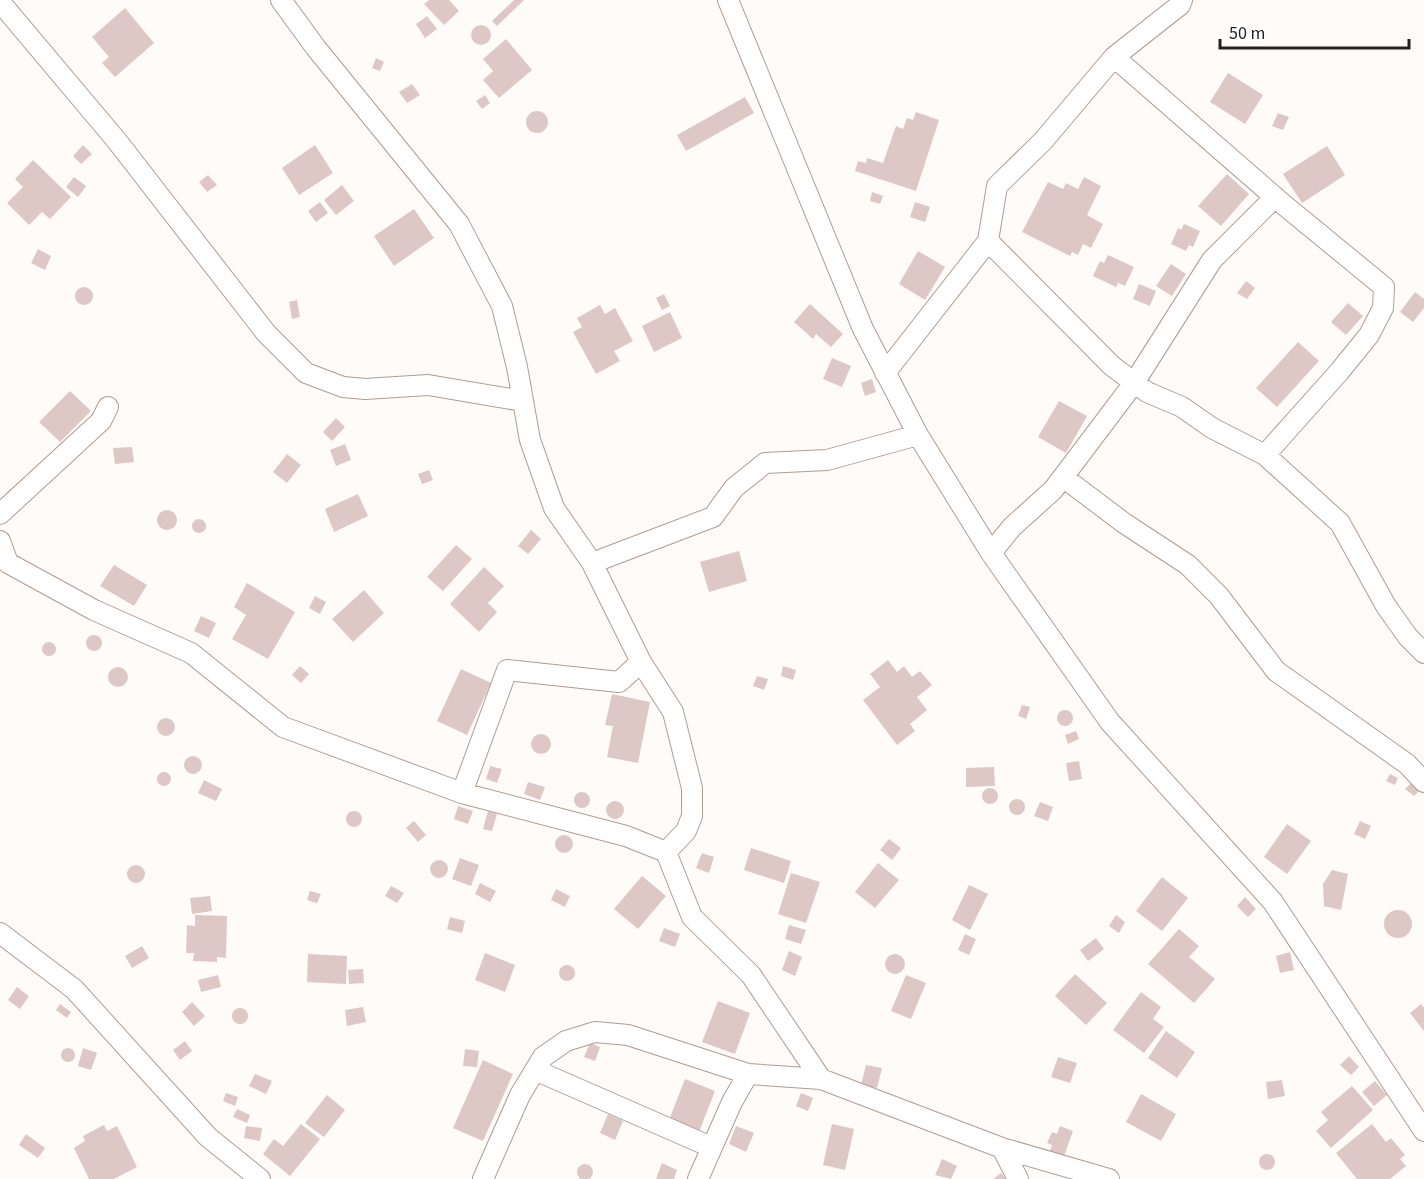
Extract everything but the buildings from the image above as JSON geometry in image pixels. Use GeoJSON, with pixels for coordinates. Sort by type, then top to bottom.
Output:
{"type":"FeatureCollection","features":[{"type":"Feature","properties":{"kind":"street"},"geometry":{"type":"LineString","coordinates":[[281,0],[316,48],[459,224],[502,306],[530,440],[554,508],[592,563],[641,662],[673,712],[692,788],[692,816],[686,831],[666,852]]}},
{"type":"Feature","properties":{"kind":"street"},"geometry":{"type":"LineString","coordinates":[[728,0],[859,318],[885,373],[918,435],[991,554],[1110,722],[1273,903],[1424,1131]]}},
{"type":"Feature","properties":{"kind":"street"},"geometry":{"type":"LineString","coordinates":[[885,373],[988,242],[997,186],[1043,141],[1114,57],[1180,5],[1182,0]]}},
{"type":"Feature","properties":{"kind":"street"},"geometry":{"type":"LineString","coordinates":[[0,2],[117,141],[266,333],[306,373],[343,387],[365,389],[428,385],[523,401]]}},
{"type":"Feature","properties":{"kind":"street"},"geometry":{"type":"LineString","coordinates":[[1114,57],[1275,197],[1384,287],[1383,308],[1369,335],[1265,455]]}},
{"type":"Feature","properties":{"kind":"street"},"geometry":{"type":"LineString","coordinates":[[991,554],[1012,527],[1053,490],[1134,383],[1212,260],[1275,197]]}},
{"type":"Feature","properties":{"kind":"street"},"geometry":{"type":"LineString","coordinates":[[988,242],[1112,366],[1147,392],[1182,407],[1212,428],[1265,455],[1340,523],[1386,606],[1408,637],[1424,653]]}},
{"type":"Feature","properties":{"kind":"street"},"geometry":{"type":"LineString","coordinates":[[0,514],[101,421],[108,408]]}},
{"type":"Feature","properties":{"kind":"street"},"geometry":{"type":"LineString","coordinates":[[592,563],[713,517],[734,488],[765,463],[827,460],[918,435]]}},
{"type":"Feature","properties":{"kind":"street"},"geometry":{"type":"LineString","coordinates":[[1063,477],[1124,523],[1188,565],[1219,596],[1276,671],[1407,764],[1424,782]]}},
{"type":"Feature","properties":{"kind":"street"},"geometry":{"type":"LineString","coordinates":[[0,541],[8,564],[94,610],[191,653],[283,727],[462,793],[626,836],[666,852],[692,917],[751,975],[821,1079]]}},
{"type":"Feature","properties":{"kind":"street"},"geometry":{"type":"LineString","coordinates":[[462,793],[507,670],[619,682],[641,662]]}},
{"type":"Feature","properties":{"kind":"street"},"geometry":{"type":"LineString","coordinates":[[0,933],[74,989],[208,1137],[260,1179]]}},
{"type":"Feature","properties":{"kind":"street"},"geometry":{"type":"LineString","coordinates":[[483,1179],[520,1095],[543,1057],[566,1041],[595,1032],[628,1035],[748,1074],[821,1079],[1002,1148],[1109,1179]]}},
{"type":"Feature","properties":{"kind":"street"},"geometry":{"type":"LineString","coordinates":[[535,1070],[711,1147]]}},
{"type":"Feature","properties":{"kind":"street"},"geometry":{"type":"LineString","coordinates":[[698,1179],[732,1102],[748,1074]]}},
{"type":"Feature","properties":{"kind":"street"},"geometry":{"type":"LineString","coordinates":[[1002,1148],[1018,1179]]}}]}
